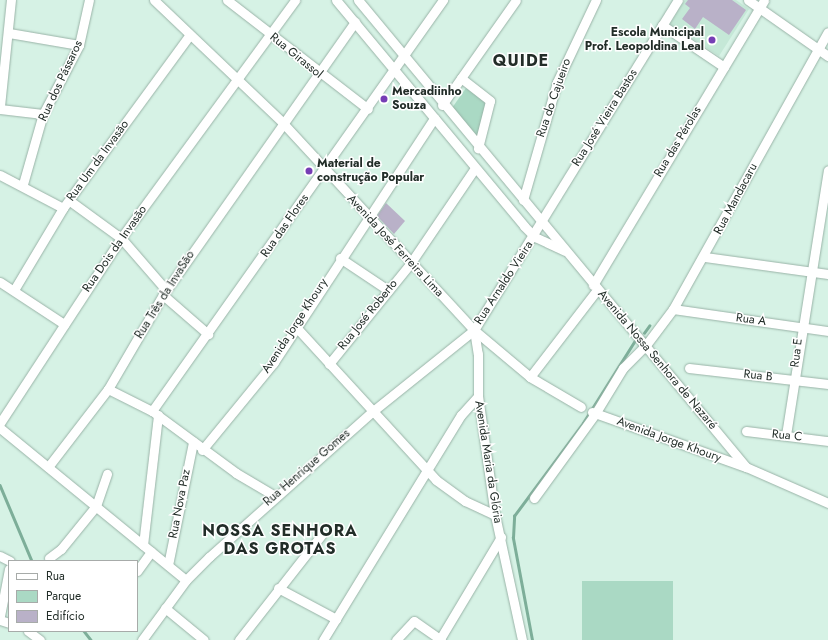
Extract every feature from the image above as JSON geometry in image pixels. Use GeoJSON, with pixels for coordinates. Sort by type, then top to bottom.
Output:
{"type":"FeatureCollection","features":[{"type":"Feature","properties":{"kind":"street"},"geometry":{"type":"LineString","coordinates":[[11,0],[9,33],[0,108],[44,114]]}},
{"type":"Feature","properties":{"kind":"street","name":"Rua dos Pássaros"},"geometry":{"type":"LineString","coordinates":[[23,184],[44,114],[79,45],[89,0]]}},
{"type":"Feature","properties":{"kind":"street","name":"Avenida José Ferreira Lima"},"geometry":{"type":"LineString","coordinates":[[154,0],[189,36],[282,122],[410,264],[474,330],[530,377],[581,407]]}},
{"type":"Feature","properties":{"kind":"street","name":"Rua Girassol"},"geometry":{"type":"LineString","coordinates":[[227,0],[317,73],[368,108]]}},
{"type":"Feature","properties":{"kind":"street","name":"Rua Dois da Invasão"},"geometry":{"type":"LineString","coordinates":[[0,423],[121,238],[295,0]]}},
{"type":"Feature","properties":{"kind":"street","name":"Avenida Nossa Senhora de Nazaré"},"geometry":{"type":"LineString","coordinates":[[336,0],[394,72],[535,237],[569,253]]}},
{"type":"Feature","properties":{"kind":"street","name":"Avenida Nossa Senhora de Nazaré"},"geometry":{"type":"LineString","coordinates":[[358,0],[367,4],[404,57],[442,105],[569,253],[595,287],[646,345],[746,467]]}},
{"type":"Feature","properties":{"kind":"street","name":"Rua das Flores"},"geometry":{"type":"LineString","coordinates":[[143,545],[155,413],[208,334],[394,72],[443,0]]}},
{"type":"Feature","properties":{"kind":"street"},"geometry":{"type":"LineString","coordinates":[[442,105],[516,0]]}},
{"type":"Feature","properties":{"kind":"street","name":"Rua do Cajueiro"},"geometry":{"type":"LineString","coordinates":[[523,200],[557,82],[596,0]]}},
{"type":"Feature","properties":{"kind":"street","name":"Rua José Vieira Bastos"},"geometry":{"type":"LineString","coordinates":[[535,237],[542,222],[678,0]]}},
{"type":"Feature","properties":{"kind":"street"},"geometry":{"type":"LineString","coordinates":[[748,0],[761,4],[828,56]]}},
{"type":"Feature","properties":{"kind":"street","name":"Rua das Pérolas"},"geometry":{"type":"LineString","coordinates":[[530,377],[595,287],[761,4]]}},
{"type":"Feature","properties":{"kind":"street","name":"Rua Três da InvaSão"},"geometry":{"type":"LineString","coordinates":[[48,468],[108,389],[165,292],[282,122],[355,22]]}},
{"type":"Feature","properties":{"kind":"street"},"geometry":{"type":"LineString","coordinates":[[662,25],[724,67]]}},
{"type":"Feature","properties":{"kind":"street","name":"Rua Mandacaru"},"geometry":{"type":"LineString","coordinates":[[534,498],[594,413],[622,368],[646,345],[673,309],[705,257],[816,48],[828,32]]}},
{"type":"Feature","properties":{"kind":"street"},"geometry":{"type":"LineString","coordinates":[[9,33],[79,45]]}},
{"type":"Feature","properties":{"kind":"street","name":"Rua Um da Invasão"},"geometry":{"type":"LineString","coordinates":[[14,290],[63,208],[70,201],[189,36]]}},
{"type":"Feature","properties":{"kind":"street"},"geometry":{"type":"LineString","coordinates":[[461,78],[490,101],[478,148]]}},
{"type":"Feature","properties":{"kind":"street","name":"Avenida Jorge Khoury"},"geometry":{"type":"LineString","coordinates":[[202,450],[274,362],[367,215],[434,118]]}},
{"type":"Feature","properties":{"kind":"street","name":"Rua José Roberto"},"geometry":{"type":"LineString","coordinates":[[329,364],[410,264],[475,168]]}},
{"type":"Feature","properties":{"kind":"street","name":"Rua E"},"geometry":{"type":"LineString","coordinates":[[786,435],[810,271],[828,170]]}},
{"type":"Feature","properties":{"kind":"street"},"geometry":{"type":"LineString","coordinates":[[0,175],[23,184],[63,208]]}},
{"type":"Feature","properties":{"kind":"street"},"geometry":{"type":"LineString","coordinates":[[70,201],[121,238],[165,292],[208,334]]}},
{"type":"Feature","properties":{"kind":"street","name":"Rua Arnaldo Vieira"},"geometry":{"type":"LineString","coordinates":[[474,330],[535,237]]}},
{"type":"Feature","properties":{"kind":"street"},"geometry":{"type":"LineString","coordinates":[[705,257],[828,274]]}},
{"type":"Feature","properties":{"kind":"street"},"geometry":{"type":"LineString","coordinates":[[340,258],[388,290]]}},
{"type":"Feature","properties":{"kind":"street"},"geometry":{"type":"LineString","coordinates":[[0,282],[64,324]]}},
{"type":"Feature","properties":{"kind":"street","name":"Rua A"},"geometry":{"type":"LineString","coordinates":[[673,309],[828,331]]}},
{"type":"Feature","properties":{"kind":"street"},"geometry":{"type":"LineString","coordinates":[[296,327],[428,472],[459,497],[495,515]]}},
{"type":"Feature","properties":{"kind":"street","name":"Avenida Maria da Glória"},"geometry":{"type":"LineString","coordinates":[[474,330],[478,354],[478,396],[495,515],[502,537],[522,640]]}},
{"type":"Feature","properties":{"kind":"street","name":"Rua Henrique Gomes"},"geometry":{"type":"LineString","coordinates":[[142,640],[186,580],[275,496],[373,411],[474,330]]}},
{"type":"Feature","properties":{"kind":"street","name":"Rua B"},"geometry":{"type":"LineString","coordinates":[[689,368],[828,384]]}},
{"type":"Feature","properties":{"kind":"street"},"geometry":{"type":"LineString","coordinates":[[108,389],[155,413],[202,450],[275,496]]}},
{"type":"Feature","properties":{"kind":"street"},"geometry":{"type":"LineString","coordinates":[[323,640],[428,472],[461,415],[478,396]]}},
{"type":"Feature","properties":{"kind":"street","name":"Avenida Jorge Khoury"},"geometry":{"type":"LineString","coordinates":[[594,413],[746,467],[828,503]]}},
{"type":"Feature","properties":{"kind":"street"},"geometry":{"type":"LineString","coordinates":[[0,428],[186,580]]}},
{"type":"Feature","properties":{"kind":"street","name":"Rua C"},"geometry":{"type":"LineString","coordinates":[[746,431],[828,441]]}},
{"type":"Feature","properties":{"kind":"street","name":"Rua Nova Paz"},"geometry":{"type":"LineString","coordinates":[[168,565],[192,442]]}},
{"type":"Feature","properties":{"kind":"street"},"geometry":{"type":"LineString","coordinates":[[49,558],[61,549],[96,506],[107,474]]}},
{"type":"Feature","properties":{"kind":"street"},"geometry":{"type":"LineString","coordinates":[[239,640],[278,588],[322,534]]}},
{"type":"Feature","properties":{"kind":"street"},"geometry":{"type":"LineString","coordinates":[[396,640],[414,621],[441,640],[502,537]]}},
{"type":"Feature","properties":{"kind":"street"},"geometry":{"type":"LineString","coordinates":[[138,570],[152,552]]}},
{"type":"Feature","properties":{"kind":"street"},"geometry":{"type":"LineString","coordinates":[[0,556],[10,560]]}},
{"type":"Feature","properties":{"kind":"street"},"geometry":{"type":"LineString","coordinates":[[0,616],[8,574]]}},
{"type":"Feature","properties":{"kind":"street"},"geometry":{"type":"LineString","coordinates":[[278,588],[336,619]]}},
{"type":"Feature","properties":{"kind":"street"},"geometry":{"type":"LineString","coordinates":[[165,608],[204,640]]}},
{"type":"Feature","properties":{"kind":"street"},"geometry":{"type":"LineString","coordinates":[[29,632],[40,640]]}},
{"type":"Feature","properties":{"kind":"shaded area","name":"Escola Municipal Prof. Leopoldina Leal"},"geometry":{"type":"Polygon","coordinates":[[[685,0],[736,0],[749,9],[719,56],[670,24],[685,0]]]}},
{"type":"Feature","properties":{"kind":"green space"},"geometry":{"type":"Polygon","coordinates":[[[466,88],[486,103],[477,138],[452,108],[466,88]]]}},
{"type":"Feature","properties":{"kind":"green space"},"geometry":{"type":"Polygon","coordinates":[[[582,581],[673,581],[673,640],[582,640],[582,581]]]}},
{"type":"Feature","properties":{"kind":"building"},"geometry":{"type":"Polygon","coordinates":[[[688,0],[732,0],[746,10],[729,35],[703,17],[695,29],[682,19],[690,8],[685,4],[688,0]]]}},
{"type":"Feature","properties":{"kind":"building"},"geometry":{"type":"Polygon","coordinates":[[[386,203],[405,221],[394,234],[377,216],[386,203]]]}},
{"type":"Feature","properties":{"kind":"waterway"},"geometry":{"type":"LineString","coordinates":[[644,333],[649,326]]}},
{"type":"Feature","properties":{"kind":"waterway"},"geometry":{"type":"LineString","coordinates":[[532,640],[513,538],[514,516],[583,423],[634,342]]}},
{"type":"Feature","properties":{"kind":"waterway"},"geometry":{"type":"LineString","coordinates":[[0,485],[32,560]]}},
{"type":"Feature","properties":{"kind":"waterway"},"geometry":{"type":"LineString","coordinates":[[85,632],[91,640]]}},
{"type":"Feature","properties":{"kind":"place","name":"Escola Municipal Prof. Leopoldina Leal"},"geometry":{"type":"Point","coordinates":[712,40]}},
{"type":"Feature","properties":{"kind":"place","name":"Mercadiinho Souza"},"geometry":{"type":"Point","coordinates":[384,99]}},
{"type":"Feature","properties":{"kind":"place","name":"Material de construção Popular"},"geometry":{"type":"Point","coordinates":[309,171]}},
{"type":"Feature","properties":{"kind":"district","name":"QUIDE"},"geometry":{"type":"Point","coordinates":[521,61]}},
{"type":"Feature","properties":{"kind":"district","name":"NOSSA SENHORA DAS GROTAS"},"geometry":{"type":"Point","coordinates":[280,540]}}]}
